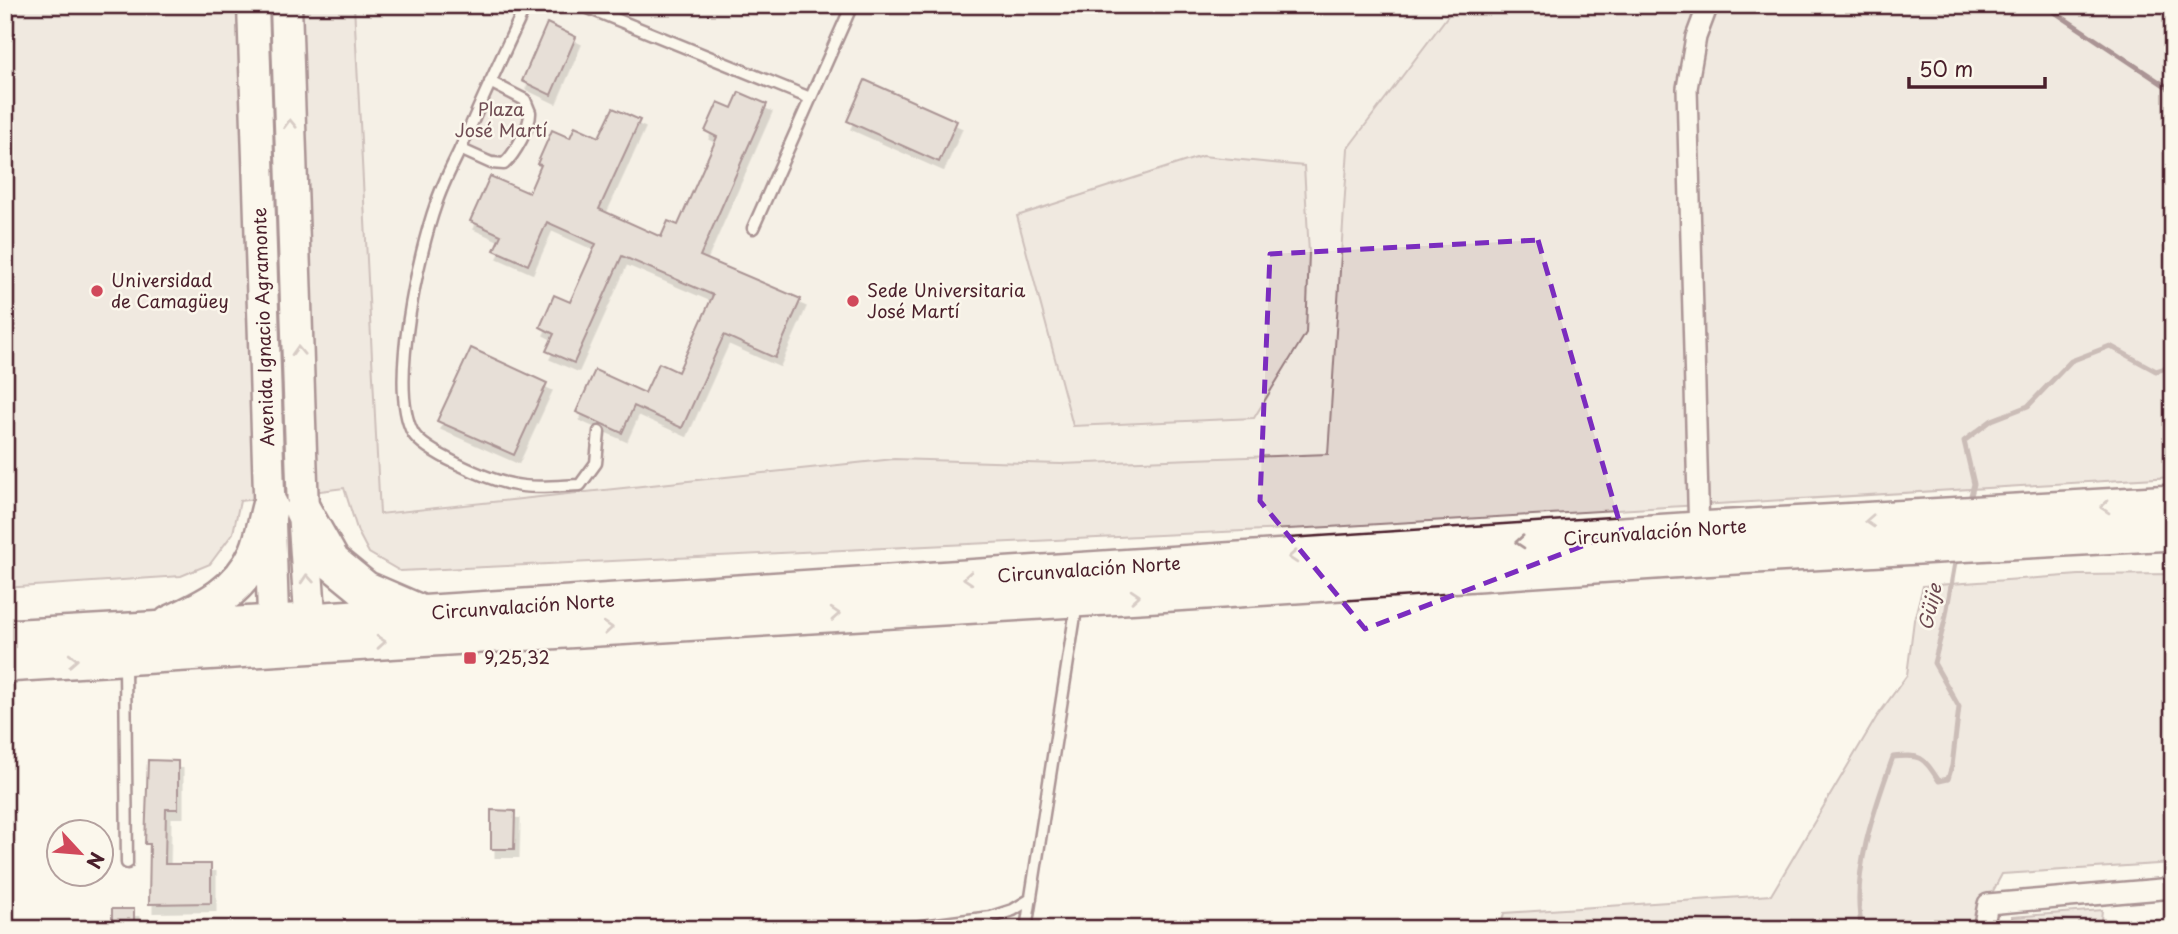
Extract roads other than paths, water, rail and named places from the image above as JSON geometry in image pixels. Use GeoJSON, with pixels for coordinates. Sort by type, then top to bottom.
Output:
{"type":"FeatureCollection","features":[{"type":"Feature","properties":{"kind":"highway","name":"Circunvalación Norte"},"geometry":{"type":"LineString","coordinates":[[1992,529],[2173,503]]}},
{"type":"Feature","properties":{"kind":"highway"},"geometry":{"type":"LineString","coordinates":[[158,629],[196,612],[230,591],[248,570],[287,509],[332,562],[365,589],[422,613]]}},
{"type":"Feature","properties":{"kind":"highway","name":"Circunvalación Norte"},"geometry":{"type":"LineString","coordinates":[[311,634],[422,613],[1992,529],[2173,532]]}},
{"type":"Feature","properties":{"kind":"highway","name":"Circunvalación Norte"},"geometry":{"type":"LineString","coordinates":[[5,664],[125,657],[274,636],[1077,599],[1699,544]]}},
{"type":"Feature","properties":{"kind":"highway","name":"Circunvalación Norte"},"geometry":{"type":"LineString","coordinates":[[5,638],[158,629],[274,636]]}},
{"type":"Feature","properties":{"kind":"main road","name":"Avenida Ignacio Agramonte"},"geometry":{"type":"LineString","coordinates":[[253,5],[287,509],[311,634]]}},
{"type":"Feature","properties":{"kind":"main road","name":"Avenida Ignacio Agramonte"},"geometry":{"type":"LineString","coordinates":[[274,636],[287,509],[286,5]]}},
{"type":"Feature","properties":{"kind":"street"},"geometry":{"type":"LineString","coordinates":[[1699,544],[1687,88],[1696,37],[1708,5]]}},
{"type":"Feature","properties":{"kind":"street"},"geometry":{"type":"LineString","coordinates":[[1983,929],[1988,904],[2173,888]]}},
{"type":"Feature","properties":{"kind":"lane"},"geometry":{"type":"LineString","coordinates":[[526,5],[436,203],[419,266],[405,348],[404,402],[414,434],[438,454],[470,470],[510,484],[580,485],[596,463],[599,432]]}},
{"type":"Feature","properties":{"kind":"lane"},"geometry":{"type":"LineString","coordinates":[[753,228],[852,5]]}},
{"type":"Feature","properties":{"kind":"lane"},"geometry":{"type":"LineString","coordinates":[[584,6],[810,98]]}},
{"type":"Feature","properties":{"kind":"lane"},"geometry":{"type":"LineString","coordinates":[[460,149],[491,163],[504,164],[512,157],[529,123],[530,111],[525,100],[490,82]]}},
{"type":"Feature","properties":{"kind":"lane"},"geometry":{"type":"LineString","coordinates":[[1026,929],[1077,599]]}},
{"type":"Feature","properties":{"kind":"lane"},"geometry":{"type":"LineString","coordinates":[[125,657],[127,863]]}},
{"type":"Feature","properties":{"kind":"lane"},"geometry":{"type":"LineString","coordinates":[[898,929],[991,918],[1013,910],[1031,898]]}},
{"type":"Feature","properties":{"kind":"waterway","name":"Güije"},"geometry":{"type":"LineString","coordinates":[[1969,503],[1974,484],[1964,441],[1992,420],[2028,406],[2071,361],[2110,346],[2156,371],[2173,366]]}},
{"type":"Feature","properties":{"kind":"waterway","name":"Güije"},"geometry":{"type":"LineString","coordinates":[[1862,929],[1859,908],[1862,864],[1872,819],[1893,757],[1910,756],[1921,759],[1939,781],[1948,779],[1952,766],[1959,707],[1934,663],[1956,557]]}},
{"type":"Feature","properties":{"kind":"railway"},"geometry":{"type":"LineString","coordinates":[[2044,5],[2173,91]]}},
{"type":"Feature","properties":{"kind":"place","name":"Universidad de Camagüey"},"geometry":{"type":"Point","coordinates":[97,291]}},
{"type":"Feature","properties":{"kind":"place","name":"Sede Universitaria José Martí"},"geometry":{"type":"Point","coordinates":[853,301]}},
{"type":"Feature","properties":{"kind":"place","name":"9,25,32"},"geometry":{"type":"Point","coordinates":[470,658]}},
{"type":"Feature","properties":{"kind":"park label","name":"Plaza José Martí"},"geometry":{"type":"Point","coordinates":[501,120]}}]}
